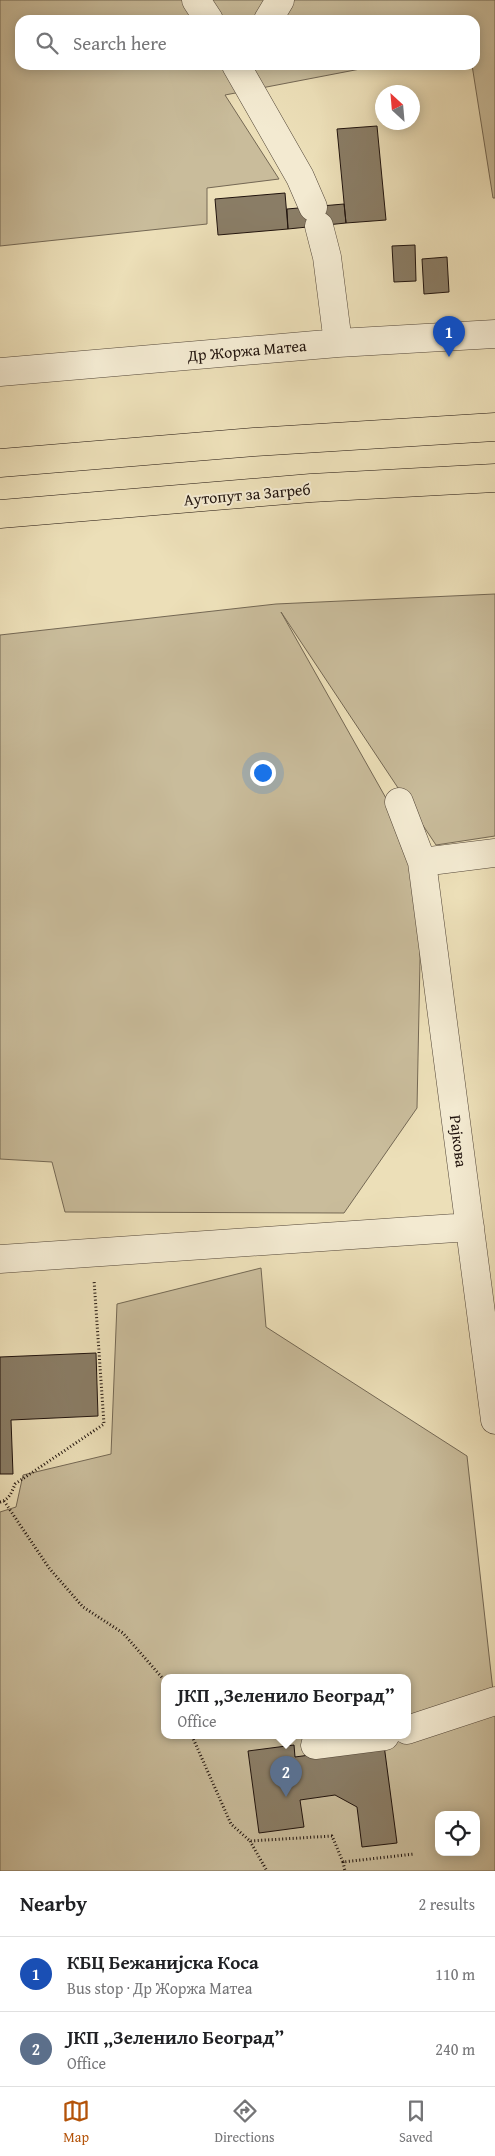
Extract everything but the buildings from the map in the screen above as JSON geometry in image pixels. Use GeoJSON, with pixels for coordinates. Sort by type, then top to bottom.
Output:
{"type":"FeatureCollection","features":[{"type":"Feature","properties":{"kind":"highway"},"geometry":{"type":"LineString","coordinates":[[0,463],[254,442],[495,427]]}},
{"type":"Feature","properties":{"kind":"highway","name":"Аутопут за Загреб"},"geometry":{"type":"LineString","coordinates":[[0,514],[311,488],[495,478]]}},
{"type":"Feature","properties":{"kind":"street"},"geometry":{"type":"LineString","coordinates":[[196,0],[205,15]]}},
{"type":"Feature","properties":{"kind":"street"},"geometry":{"type":"LineString","coordinates":[[271,15],[280,0]]}},
{"type":"Feature","properties":{"kind":"street"},"geometry":{"type":"LineString","coordinates":[[240,70],[300,177],[316,217],[327,257],[338,343]]}},
{"type":"Feature","properties":{"kind":"street","name":"Др Жоржа Матеа"},"geometry":{"type":"LineString","coordinates":[[0,372],[338,343],[495,334]]}},
{"type":"Feature","properties":{"kind":"street","name":"Рајкова"},"geometry":{"type":"LineString","coordinates":[[398,802],[422,862],[470,1227],[485,1268],[495,1420]]}},
{"type":"Feature","properties":{"kind":"street"},"geometry":{"type":"LineString","coordinates":[[422,862],[495,853]]}},
{"type":"Feature","properties":{"kind":"street"},"geometry":{"type":"LineString","coordinates":[[0,1259],[470,1227]]}},
{"type":"Feature","properties":{"kind":"street"},"geometry":{"type":"LineString","coordinates":[[411,1729],[495,1701]]}},
{"type":"Feature","properties":{"kind":"street"},"geometry":{"type":"LineString","coordinates":[[315,1745],[362,1739]]}},
{"type":"Feature","properties":{"kind":"path"},"geometry":{"type":"LineString","coordinates":[[92,1253],[104,1424],[15,1484],[11,1494],[2,1501],[50,1568],[83,1607],[123,1633],[161,1676]]}},
{"type":"Feature","properties":{"kind":"path"},"geometry":{"type":"LineString","coordinates":[[193,1739],[231,1824],[250,1841],[267,1871]]}},
{"type":"Feature","properties":{"kind":"path"},"geometry":{"type":"LineString","coordinates":[[250,1841],[332,1836],[345,1871]]}},
{"type":"Feature","properties":{"kind":"path"},"geometry":{"type":"LineString","coordinates":[[343,1862],[414,1854]]}},
{"type":"Feature","properties":{"kind":"shaded area"},"geometry":{"type":"Polygon","coordinates":[[[0,0],[495,0],[495,198],[493,198],[473,70],[480,70],[480,15],[15,15],[15,70],[355,70],[225,95],[279,179],[207,188],[207,224],[0,246],[0,0]]]}},
{"type":"Feature","properties":{"kind":"shaded area"},"geometry":{"type":"Polygon","coordinates":[[[495,594],[495,836],[436,845],[281,612],[422,862],[417,1108],[344,1213],[65,1212],[52,1162],[0,1159],[0,635],[276,604],[495,594]]]}},
{"type":"Feature","properties":{"kind":"shaded area"},"geometry":{"type":"Polygon","coordinates":[[[261,1268],[266,1327],[467,1456],[495,1709],[495,1871],[0,1871],[0,1512],[16,1507],[23,1475],[111,1454],[117,1304],[261,1268]]]}},
{"type":"Feature","properties":{"kind":"place","name":"КБЦ Бежанијска Коса"},"geometry":{"type":"Point","coordinates":[449,357]}},
{"type":"Feature","properties":{"kind":"place","name":"ЈКП „Зеленило Београд”"},"geometry":{"type":"Point","coordinates":[286,1797]}}]}
